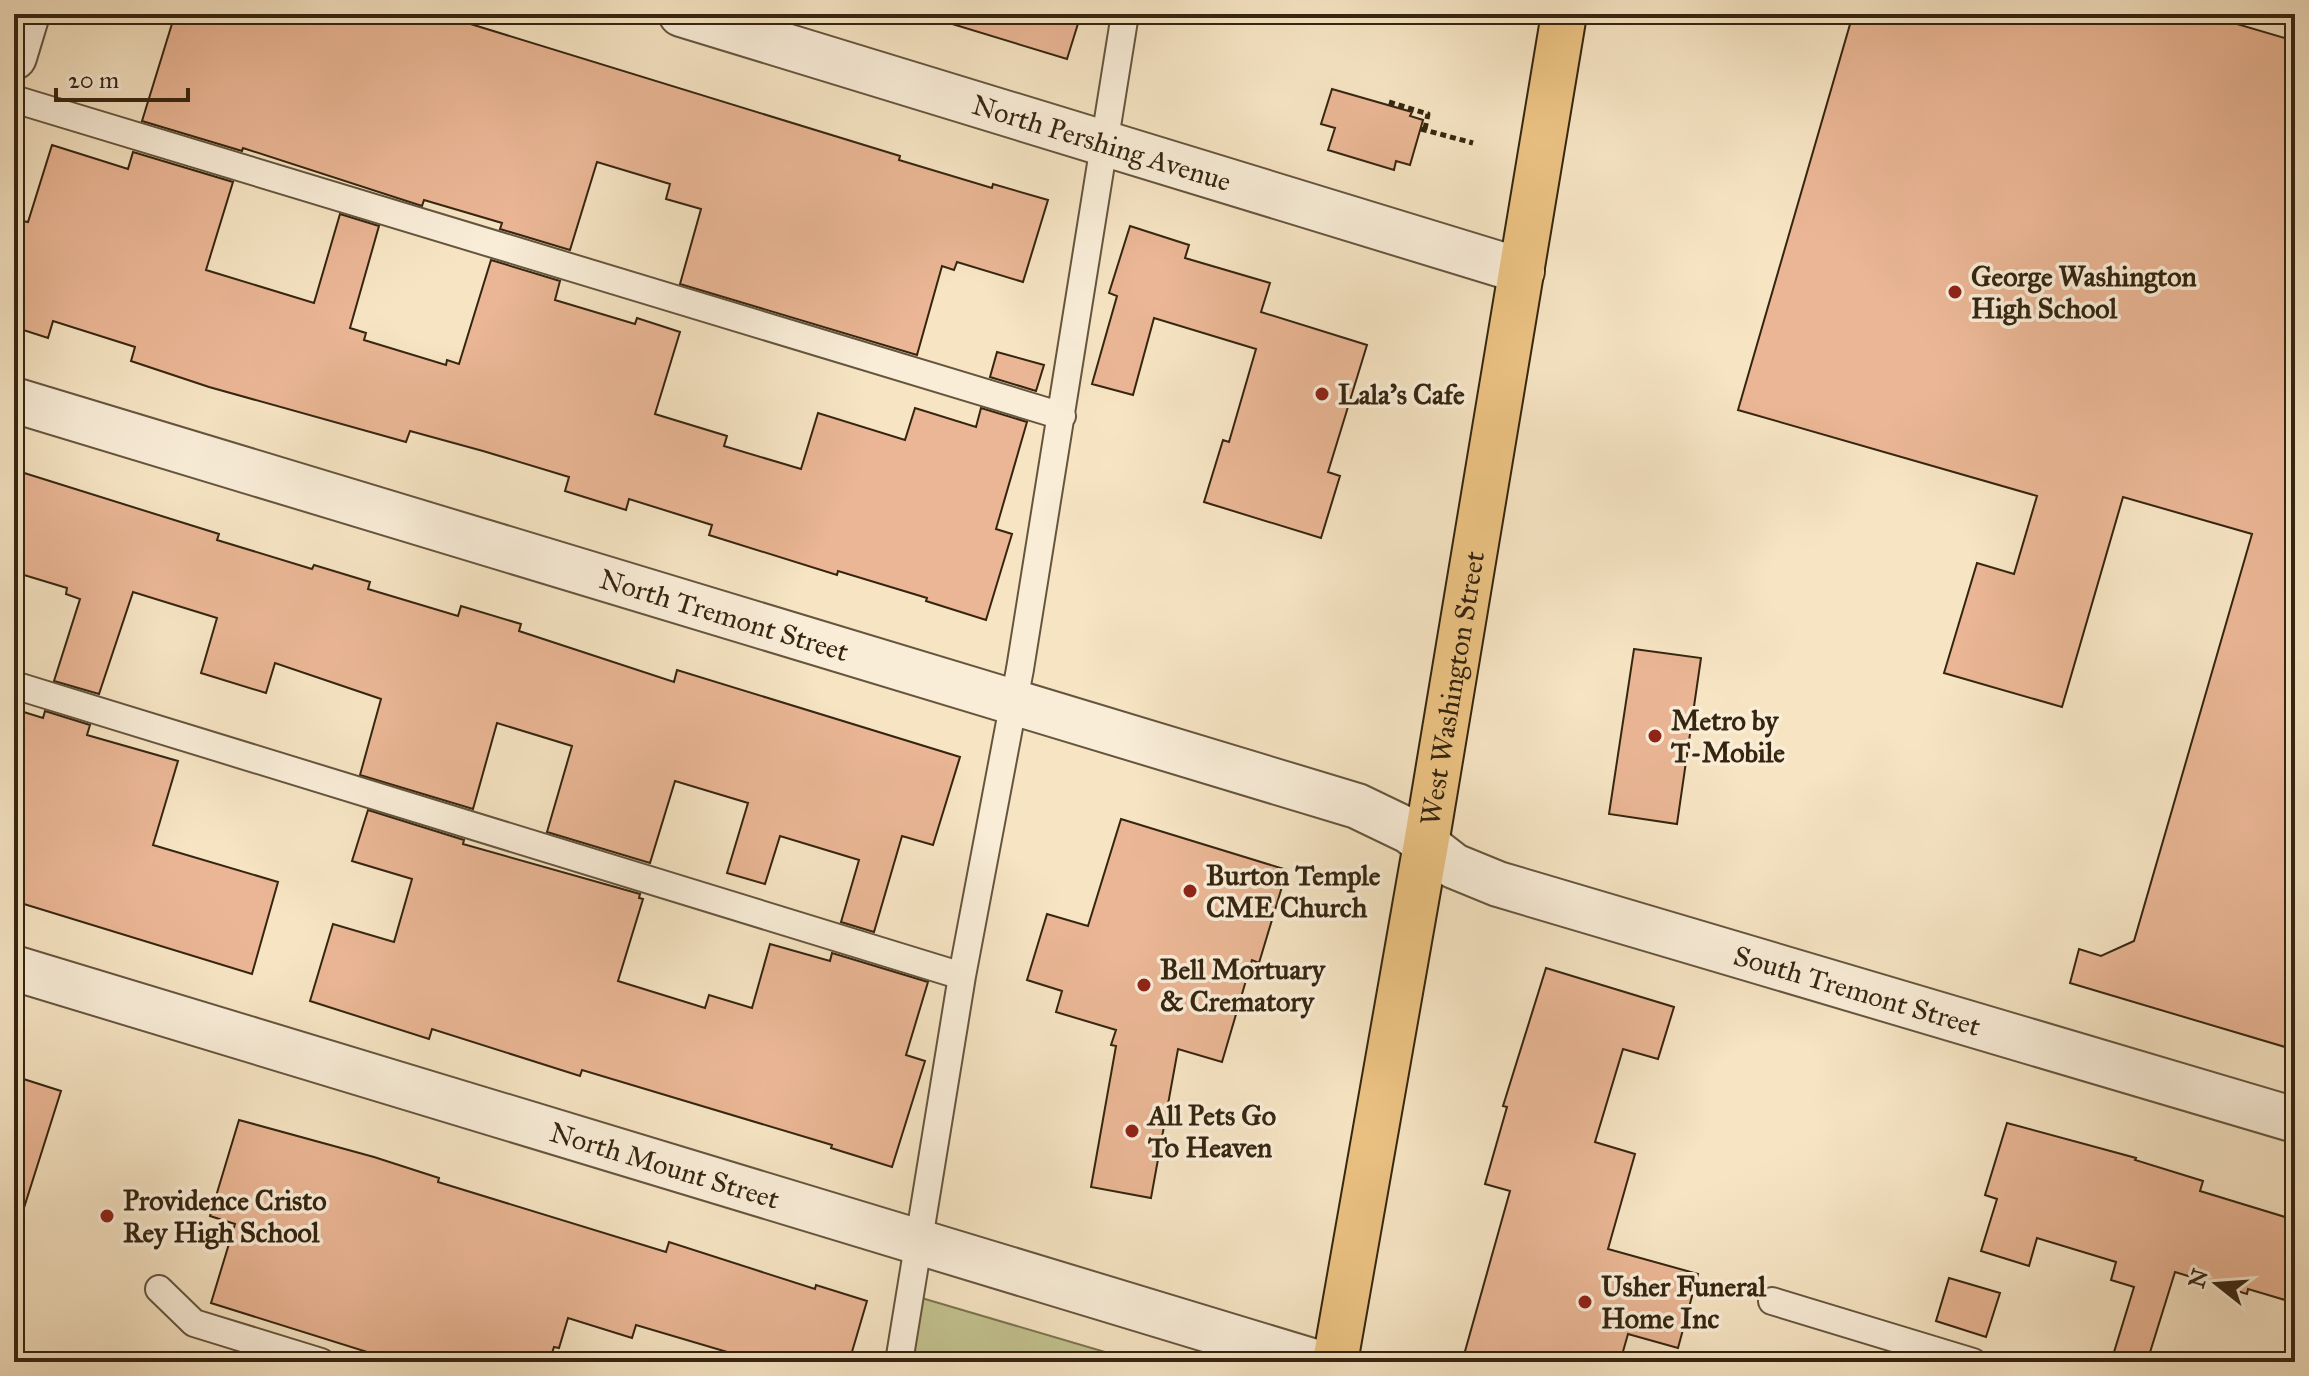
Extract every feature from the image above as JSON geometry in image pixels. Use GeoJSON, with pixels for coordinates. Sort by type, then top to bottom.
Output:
{"type":"FeatureCollection","features":[{"type":"Feature","properties":{"kind":"main road","name":"West Washington Street"},"geometry":{"type":"LineString","coordinates":[[1335,1362],[1426,844],[1564,14]]}},
{"type":"Feature","properties":{"kind":"street"},"geometry":{"type":"LineString","coordinates":[[14,57],[27,14]]}},
{"type":"Feature","properties":{"kind":"street","name":"North Pershing Avenue"},"geometry":{"type":"LineString","coordinates":[[681,14],[1522,271]]}},
{"type":"Feature","properties":{"kind":"street","name":"North Tremont Street"},"geometry":{"type":"LineString","coordinates":[[14,400],[1357,806],[1426,844]]}},
{"type":"Feature","properties":{"kind":"street","name":"South Tremont Street"},"geometry":{"type":"LineString","coordinates":[[1426,844],[1454,866],[1498,884],[2295,1120]]}},
{"type":"Feature","properties":{"kind":"street","name":"North Mount Street"},"geometry":{"type":"LineString","coordinates":[[14,968],[1315,1362]]}},
{"type":"Feature","properties":{"kind":"lane"},"geometry":{"type":"LineString","coordinates":[[899,1362],[921,1243],[962,976],[1014,702],[1062,416],[1125,14]]}},
{"type":"Feature","properties":{"kind":"lane"},"geometry":{"type":"LineString","coordinates":[[14,99],[1062,416]]}},
{"type":"Feature","properties":{"kind":"lane"},"geometry":{"type":"LineString","coordinates":[[14,685],[962,976]]}},
{"type":"Feature","properties":{"kind":"lane"},"geometry":{"type":"LineString","coordinates":[[159,1289],[194,1323],[321,1362]]}},
{"type":"Feature","properties":{"kind":"lane"},"geometry":{"type":"LineString","coordinates":[[1772,1301],[1973,1362]]}},
{"type":"Feature","properties":{"kind":"path"},"geometry":{"type":"LineString","coordinates":[[1389,102],[1428,114],[1423,129],[1473,143]]}},
{"type":"Feature","properties":{"kind":"green space"},"geometry":{"type":"Polygon","coordinates":[[[920,1298],[925,1299],[1139,1362],[908,1362],[920,1298]]]}},
{"type":"Feature","properties":{"kind":"building"},"geometry":{"type":"Polygon","coordinates":[[[175,14],[438,14],[900,156],[899,160],[992,188],[993,184],[1048,200],[1023,282],[957,262],[954,270],[942,266],[917,355],[680,284],[701,209],[666,199],[670,184],[597,162],[570,250],[500,229],[502,223],[424,200],[422,206],[243,148],[242,151],[142,121],[175,14]]]}},
{"type":"Feature","properties":{"kind":"building"},"geometry":{"type":"Polygon","coordinates":[[[950,14],[1081,14],[1067,59],[949,23],[950,14]]]}},
{"type":"Feature","properties":{"kind":"building","name":"George Washington High School"},"geometry":{"type":"Polygon","coordinates":[[[1853,14],[2203,14],[2295,41],[2295,1050],[2070,983],[2079,949],[2101,956],[2134,941],[2252,534],[2123,497],[2062,707],[1944,673],[1977,563],[2014,574],[2037,496],[1738,410],[1853,14]]]}},
{"type":"Feature","properties":{"kind":"building"},"geometry":{"type":"Polygon","coordinates":[[[1332,89],[1412,112],[1410,116],[1423,120],[1410,165],[1396,161],[1394,170],[1328,150],[1335,128],[1321,124],[1332,89]]]}},
{"type":"Feature","properties":{"kind":"building"},"geometry":{"type":"Polygon","coordinates":[[[52,145],[128,169],[133,152],[233,182],[206,270],[314,303],[340,214],[379,226],[350,328],[366,333],[364,340],[446,365],[447,360],[459,364],[491,260],[560,281],[555,300],[635,324],[637,318],[680,332],[655,414],[727,436],[724,446],[801,469],[818,413],[905,440],[915,408],[976,427],[981,408],[1027,422],[996,529],[1012,534],[986,620],[926,601],[927,598],[838,571],[837,575],[709,535],[712,525],[629,499],[626,510],[565,491],[569,477],[483,451],[410,431],[406,442],[209,387],[131,361],[135,347],[53,321],[48,338],[14,327],[14,248],[22,221],[28,222],[52,145]]]}},
{"type":"Feature","properties":{"kind":"building"},"geometry":{"type":"Polygon","coordinates":[[[1130,226],[1189,245],[1185,258],[1270,283],[1261,312],[1367,345],[1328,472],[1340,476],[1321,538],[1204,502],[1223,440],[1229,442],[1256,349],[1154,318],[1133,395],[1092,384],[1117,296],[1109,293],[1130,226]]]}},
{"type":"Feature","properties":{"kind":"building"},"geometry":{"type":"Polygon","coordinates":[[[997,352],[1044,365],[1036,391],[990,377],[997,352]]]}},
{"type":"Feature","properties":{"kind":"building"},"geometry":{"type":"Polygon","coordinates":[[[21,472],[219,534],[217,540],[312,569],[314,565],[370,582],[368,589],[458,616],[461,606],[521,624],[519,631],[674,682],[677,670],[960,757],[933,845],[902,836],[874,932],[841,922],[859,860],[780,836],[765,884],[727,873],[748,803],[675,781],[650,863],[547,832],[572,746],[497,723],[473,809],[360,775],[381,699],[275,663],[266,693],[201,673],[217,618],[133,592],[99,694],[54,681],[80,599],[66,594],[67,588],[14,572],[14,495],[21,472]]]}},
{"type":"Feature","properties":{"kind":"building","name":"Metro by T-Mobile"},"geometry":{"type":"Polygon","coordinates":[[[1634,649],[1701,658],[1677,824],[1609,814],[1634,649]]]}},
{"type":"Feature","properties":{"kind":"building"},"geometry":{"type":"Polygon","coordinates":[[[14,709],[43,718],[45,711],[90,725],[87,735],[178,761],[153,845],[278,882],[252,974],[14,901],[14,709]]]}},
{"type":"Feature","properties":{"kind":"building"},"geometry":{"type":"Polygon","coordinates":[[[368,810],[464,840],[463,844],[640,894],[639,898],[643,899],[618,981],[705,1008],[709,995],[752,1008],[770,944],[830,961],[832,953],[928,982],[906,1055],[925,1061],[892,1167],[831,1148],[832,1145],[582,1070],[580,1076],[432,1029],[429,1039],[310,1001],[333,924],[394,942],[412,879],[352,861],[368,810]]]}},
{"type":"Feature","properties":{"kind":"building"},"geometry":{"type":"Polygon","coordinates":[[[1121,819],[1287,870],[1259,963],[1252,960],[1222,1062],[1178,1049],[1151,1198],[1091,1187],[1116,1046],[1111,1045],[1116,1030],[1056,1012],[1062,991],[1027,980],[1047,914],[1088,926],[1121,819]]]}},
{"type":"Feature","properties":{"kind":"building"},"geometry":{"type":"Polygon","coordinates":[[[1546,968],[1674,1007],[1658,1059],[1623,1049],[1595,1142],[1635,1154],[1608,1249],[1698,1274],[1678,1348],[1628,1334],[1620,1362],[1462,1362],[1510,1191],[1485,1184],[1507,1107],[1503,1106],[1546,968]]]}},
{"type":"Feature","properties":{"kind":"building"},"geometry":{"type":"Polygon","coordinates":[[[14,1076],[61,1091],[22,1214],[14,1212],[14,1076]]]}},
{"type":"Feature","properties":{"kind":"building"},"geometry":{"type":"Polygon","coordinates":[[[239,1120],[374,1157],[439,1178],[438,1182],[666,1252],[669,1242],[815,1289],[816,1285],[867,1301],[849,1362],[761,1362],[636,1325],[632,1338],[568,1318],[559,1348],[554,1347],[549,1362],[399,1362],[211,1303],[235,1224],[210,1216],[239,1120]]]}},
{"type":"Feature","properties":{"kind":"building"},"geometry":{"type":"Polygon","coordinates":[[[2007,1123],[2136,1158],[2203,1181],[2200,1191],[2295,1220],[2295,1303],[2248,1289],[2247,1294],[2175,1272],[2147,1362],[2111,1362],[2134,1287],[2111,1280],[2116,1262],[2037,1238],[2029,1266],[1981,1251],[1997,1199],[1985,1195],[2007,1123]]]}},
{"type":"Feature","properties":{"kind":"building"},"geometry":{"type":"Polygon","coordinates":[[[1949,1278],[2000,1293],[1986,1337],[1936,1321],[1949,1278]]]}},
{"type":"Feature","properties":{"kind":"place","name":"George Washington High School"},"geometry":{"type":"Point","coordinates":[1955,292]}},
{"type":"Feature","properties":{"kind":"place","name":"Lala's Cafe"},"geometry":{"type":"Point","coordinates":[1322,394]}},
{"type":"Feature","properties":{"kind":"place","name":"Metro by T-Mobile"},"geometry":{"type":"Point","coordinates":[1655,736]}},
{"type":"Feature","properties":{"kind":"place","name":"Burton Temple CME Church"},"geometry":{"type":"Point","coordinates":[1190,891]}},
{"type":"Feature","properties":{"kind":"place","name":"Bell Mortuary & Crematory"},"geometry":{"type":"Point","coordinates":[1144,985]}},
{"type":"Feature","properties":{"kind":"place","name":"All Pets Go To Heaven"},"geometry":{"type":"Point","coordinates":[1132,1131]}},
{"type":"Feature","properties":{"kind":"place","name":"Providence Cristo Rey High School"},"geometry":{"type":"Point","coordinates":[107,1216]}},
{"type":"Feature","properties":{"kind":"place","name":"Usher Funeral Home Inc"},"geometry":{"type":"Point","coordinates":[1585,1302]}}]}
